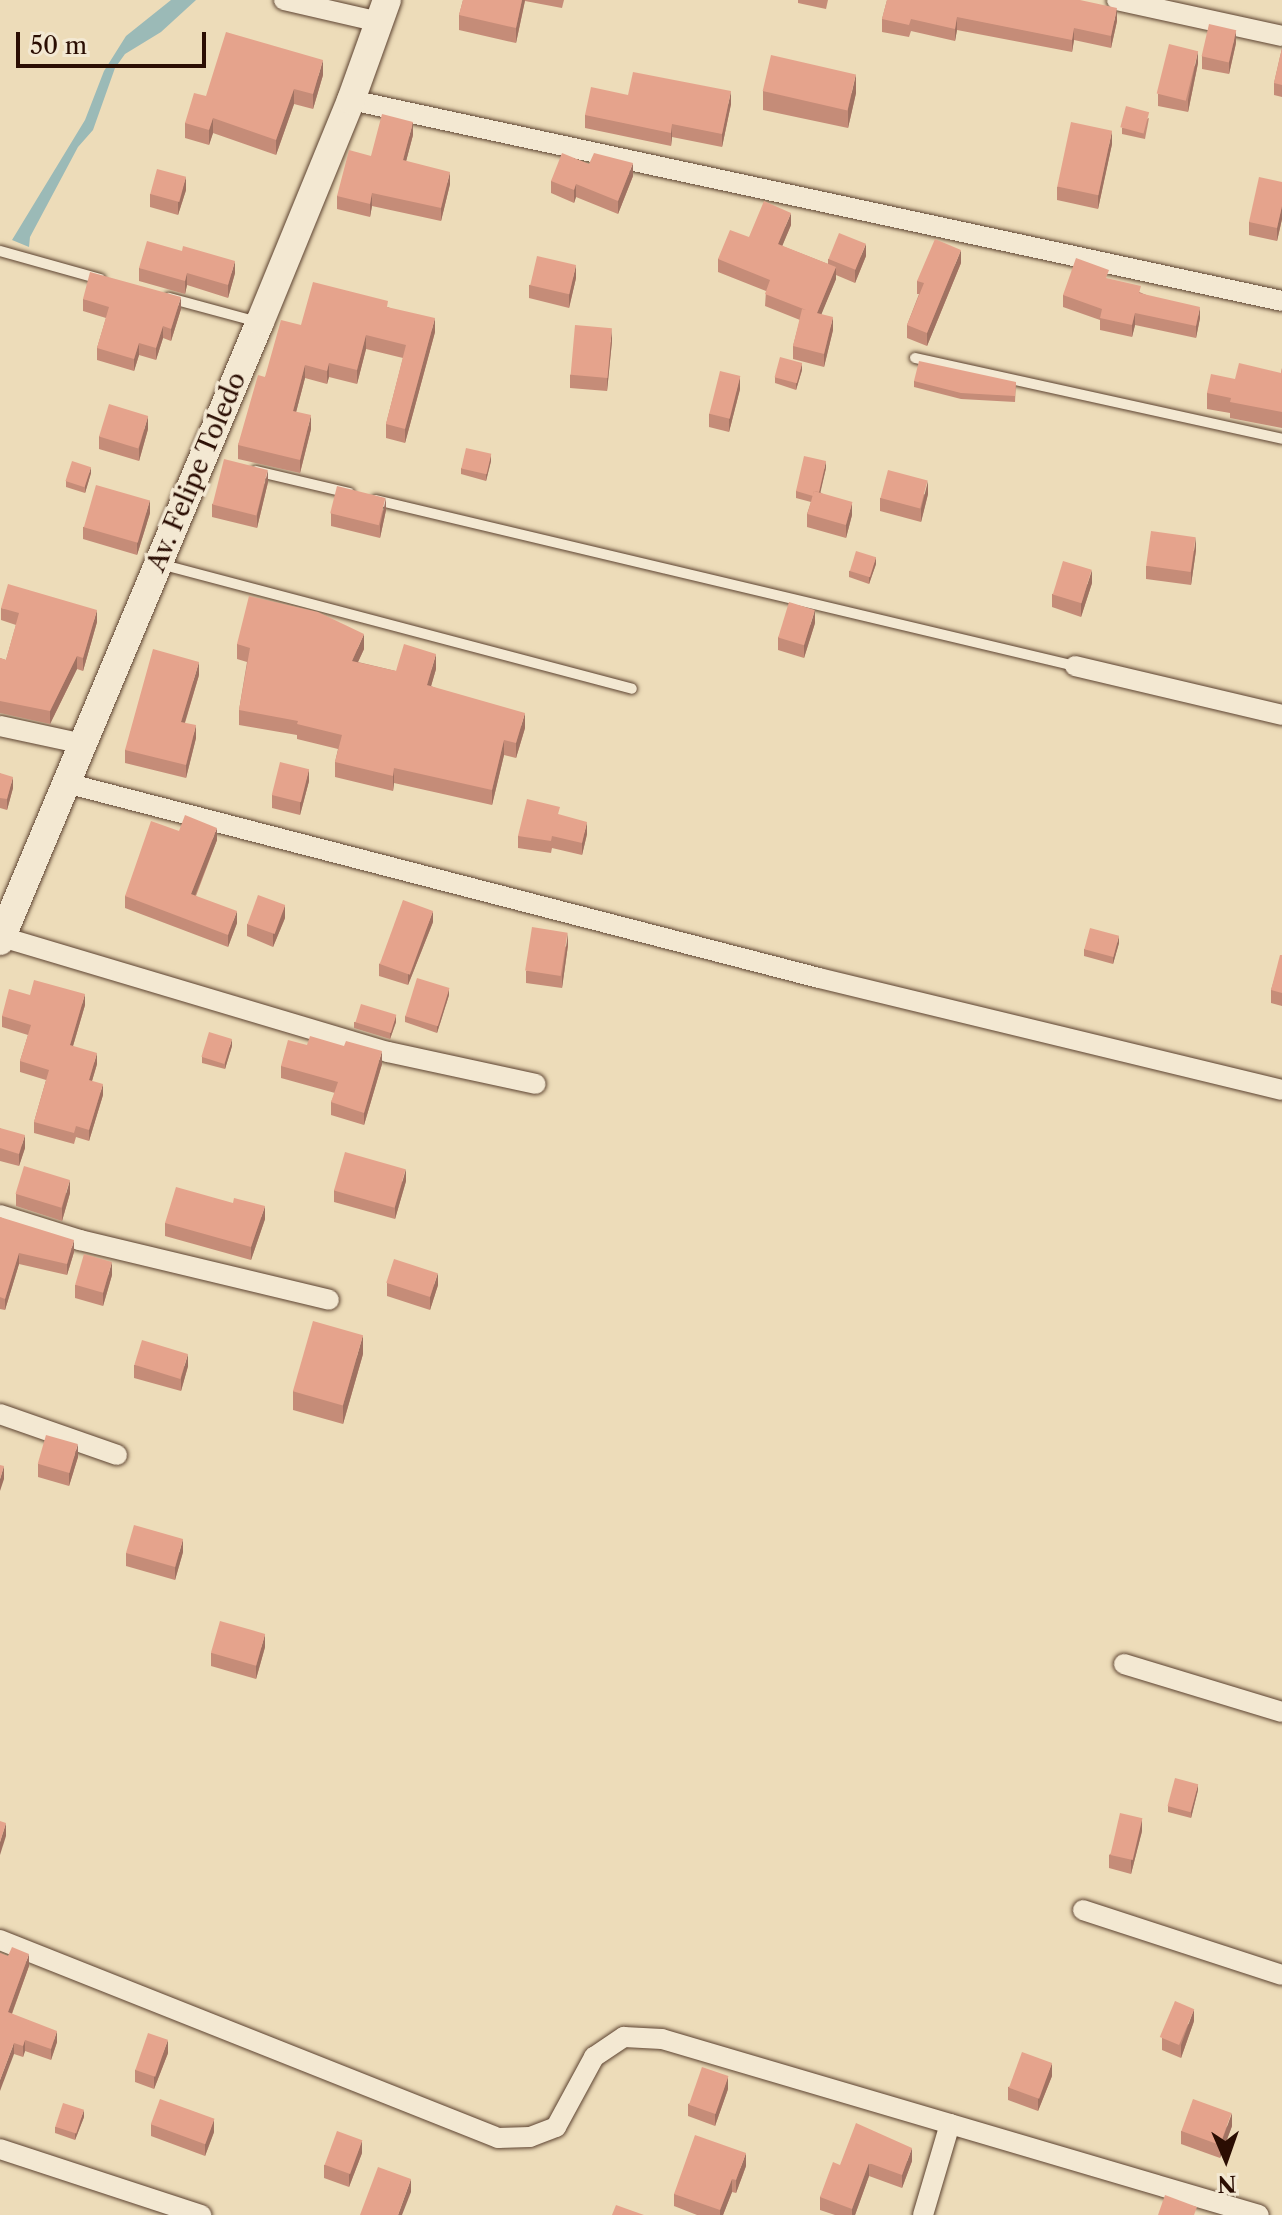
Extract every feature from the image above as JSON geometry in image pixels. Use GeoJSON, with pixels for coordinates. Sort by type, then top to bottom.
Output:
{"type":"FeatureCollection","features":[{"type":"Feature","properties":{"kind":"main road","name":"Av. Felipe Toledo"},"geometry":{"type":"LineString","coordinates":[[1,939],[159,564],[211,460],[260,322],[351,100],[383,11]]}},
{"type":"Feature","properties":{"kind":"street"},"geometry":{"type":"LineString","coordinates":[[284,0],[383,11]]}},
{"type":"Feature","properties":{"kind":"street"},"geometry":{"type":"LineString","coordinates":[[1117,0],[1282,36]]}},
{"type":"Feature","properties":{"kind":"street"},"geometry":{"type":"LineString","coordinates":[[351,100],[1282,301]]}},
{"type":"Feature","properties":{"kind":"street"},"geometry":{"type":"LineString","coordinates":[[1075,666],[1282,715]]}},
{"type":"Feature","properties":{"kind":"street"},"geometry":{"type":"LineString","coordinates":[[0,726],[83,744]]}},
{"type":"Feature","properties":{"kind":"street"},"geometry":{"type":"LineString","coordinates":[[66,783],[819,978],[1282,1090]]}},
{"type":"Feature","properties":{"kind":"street"},"geometry":{"type":"LineString","coordinates":[[1,939],[388,1052],[536,1084]]}},
{"type":"Feature","properties":{"kind":"street"},"geometry":{"type":"LineString","coordinates":[[0,1215],[80,1240],[329,1300]]}},
{"type":"Feature","properties":{"kind":"street"},"geometry":{"type":"LineString","coordinates":[[0,1414],[117,1455]]}},
{"type":"Feature","properties":{"kind":"street"},"geometry":{"type":"LineString","coordinates":[[1124,1664],[1282,1712]]}},
{"type":"Feature","properties":{"kind":"street"},"geometry":{"type":"LineString","coordinates":[[1083,1910],[1282,1975]]}},
{"type":"Feature","properties":{"kind":"street"},"geometry":{"type":"LineString","coordinates":[[0,1940],[498,2138],[530,2137],[556,2127],[594,2057],[624,2037],[662,2039],[1259,2215]]}},
{"type":"Feature","properties":{"kind":"street"},"geometry":{"type":"LineString","coordinates":[[923,2215],[950,2124]]}},
{"type":"Feature","properties":{"kind":"street"},"geometry":{"type":"LineString","coordinates":[[0,2149],[201,2215]]}},
{"type":"Feature","properties":{"kind":"lane"},"geometry":{"type":"LineString","coordinates":[[0,251],[109,282]]}},
{"type":"Feature","properties":{"kind":"lane"},"geometry":{"type":"LineString","coordinates":[[154,294],[260,322]]}},
{"type":"Feature","properties":{"kind":"lane"},"geometry":{"type":"LineString","coordinates":[[915,358],[1282,439]]}},
{"type":"Feature","properties":{"kind":"lane"},"geometry":{"type":"LineString","coordinates":[[249,469],[356,495]]}},
{"type":"Feature","properties":{"kind":"lane"},"geometry":{"type":"LineString","coordinates":[[371,499],[1075,666]]}},
{"type":"Feature","properties":{"kind":"lane"},"geometry":{"type":"LineString","coordinates":[[159,564],[632,689]]}},
{"type":"Feature","properties":{"kind":"water"},"geometry":{"type":"Polygon","coordinates":[[[171,0],[196,0],[161,32],[125,54],[115,68],[93,130],[78,147],[30,237],[29,247],[12,240],[85,120],[104,71],[126,36],[171,0]]]}},
{"type":"Feature","properties":{"kind":"building"},"geometry":{"type":"Polygon","coordinates":[[[463,0],[522,0],[516,28],[459,15],[463,0]]]}},
{"type":"Feature","properties":{"kind":"building"},"geometry":{"type":"Polygon","coordinates":[[[887,0],[1080,0],[1117,8],[1111,36],[1074,28],[1072,40],[957,17],[955,29],[911,19],[909,25],[882,19],[887,0]]]}},
{"type":"Feature","properties":{"kind":"building"},"geometry":{"type":"Polygon","coordinates":[[[1209,24],[1236,30],[1229,62],[1202,56],[1209,24]]]}},
{"type":"Feature","properties":{"kind":"building"},"geometry":{"type":"Polygon","coordinates":[[[226,32],[323,60],[313,94],[294,89],[276,140],[213,118],[209,130],[185,123],[194,93],[206,96],[226,32]]]}},
{"type":"Feature","properties":{"kind":"building"},"geometry":{"type":"Polygon","coordinates":[[[1169,44],[1198,51],[1186,101],[1157,93],[1169,44]]]}},
{"type":"Feature","properties":{"kind":"building"},"geometry":{"type":"Polygon","coordinates":[[[1282,48],[1282,85],[1274,83],[1282,48]]]}},
{"type":"Feature","properties":{"kind":"building"},"geometry":{"type":"Polygon","coordinates":[[[771,55],[856,75],[847,111],[763,91],[771,55]]]}},
{"type":"Feature","properties":{"kind":"building"},"geometry":{"type":"Polygon","coordinates":[[[633,72],[731,91],[722,134],[672,124],[671,133],[585,115],[591,87],[628,95],[633,72]]]}},
{"type":"Feature","properties":{"kind":"building"},"geometry":{"type":"Polygon","coordinates":[[[1126,106],[1149,112],[1143,133],[1120,127],[1126,106]]]}},
{"type":"Feature","properties":{"kind":"building"},"geometry":{"type":"Polygon","coordinates":[[[382,114],[413,122],[403,160],[450,172],[441,208],[372,193],[370,204],[337,196],[349,150],[371,156],[382,114]]]}},
{"type":"Feature","properties":{"kind":"building"},"geometry":{"type":"Polygon","coordinates":[[[1071,122],[1112,131],[1098,195],[1057,187],[1071,122]]]}},
{"type":"Feature","properties":{"kind":"building"},"geometry":{"type":"Polygon","coordinates":[[[562,153],[589,164],[594,153],[633,163],[618,201],[576,184],[574,190],[551,181],[562,153]]]}},
{"type":"Feature","properties":{"kind":"building"},"geometry":{"type":"Polygon","coordinates":[[[157,169],[186,177],[179,202],[150,194],[157,169]]]}},
{"type":"Feature","properties":{"kind":"building"},"geometry":{"type":"Polygon","coordinates":[[[1259,177],[1282,182],[1282,206],[1277,228],[1249,222],[1259,177]]]}},
{"type":"Feature","properties":{"kind":"building"},"geometry":{"type":"Polygon","coordinates":[[[764,201],[791,213],[778,244],[836,267],[817,313],[833,317],[824,354],[793,346],[802,309],[806,310],[765,294],[770,280],[718,259],[730,230],[749,237],[764,201]]]}},
{"type":"Feature","properties":{"kind":"building"},"geometry":{"type":"Polygon","coordinates":[[[839,233],[866,244],[855,270],[829,259],[839,233]]]}},
{"type":"Feature","properties":{"kind":"building"},"geometry":{"type":"Polygon","coordinates":[[[935,239],[961,250],[927,333],[907,325],[924,283],[917,281],[935,239]]]}},
{"type":"Feature","properties":{"kind":"building"},"geometry":{"type":"Polygon","coordinates":[[[147,241],[182,251],[183,246],[235,261],[228,285],[187,273],[185,281],[139,268],[147,241]]]}},
{"type":"Feature","properties":{"kind":"building"},"geometry":{"type":"Polygon","coordinates":[[[537,256],[576,265],[569,294],[530,285],[537,256]]]}},
{"type":"Feature","properties":{"kind":"building"},"geometry":{"type":"Polygon","coordinates":[[[1076,258],[1109,270],[1106,278],[1141,286],[1139,293],[1200,307],[1196,326],[1135,313],[1132,325],[1100,318],[1102,309],[1063,295],[1076,258]]]}},
{"type":"Feature","properties":{"kind":"building"},"geometry":{"type":"Polygon","coordinates":[[[90,272],[181,297],[171,329],[163,326],[156,348],[139,343],[134,359],[97,348],[109,307],[83,299],[90,272]]]}},
{"type":"Feature","properties":{"kind":"building"},"geometry":{"type":"Polygon","coordinates":[[[313,282],[388,301],[387,307],[435,318],[405,429],[386,424],[406,345],[366,335],[357,370],[329,363],[327,371],[305,365],[293,411],[311,415],[300,460],[238,445],[258,375],[265,377],[281,320],[301,325],[313,282]]]}},
{"type":"Feature","properties":{"kind":"building"},"geometry":{"type":"Polygon","coordinates":[[[575,325],[612,328],[608,378],[571,375],[575,325]]]}},
{"type":"Feature","properties":{"kind":"building"},"geometry":{"type":"Polygon","coordinates":[[[780,357],[802,363],[797,383],[775,377],[780,357]]]}},
{"type":"Feature","properties":{"kind":"building"},"geometry":{"type":"Polygon","coordinates":[[[919,361],[1016,382],[1015,396],[961,393],[914,381],[919,361]]]}},
{"type":"Feature","properties":{"kind":"building"},"geometry":{"type":"Polygon","coordinates":[[[1239,363],[1281,373],[1282,368],[1282,412],[1230,402],[1231,398],[1207,393],[1211,374],[1235,379],[1239,363]]]}},
{"type":"Feature","properties":{"kind":"building"},"geometry":{"type":"Polygon","coordinates":[[[720,371],[740,376],[730,419],[709,414],[720,371]]]}},
{"type":"Feature","properties":{"kind":"building"},"geometry":{"type":"Polygon","coordinates":[[[109,404],[148,416],[138,449],[99,437],[109,404]]]}},
{"type":"Feature","properties":{"kind":"building"},"geometry":{"type":"Polygon","coordinates":[[[466,448],[491,454],[487,474],[461,468],[466,448]]]}},
{"type":"Feature","properties":{"kind":"building"},"geometry":{"type":"Polygon","coordinates":[[[804,456],[826,461],[819,492],[814,491],[813,496],[796,491],[804,456]]]}},
{"type":"Feature","properties":{"kind":"building"},"geometry":{"type":"Polygon","coordinates":[[[224,459],[268,470],[256,515],[213,505],[224,459]]]}},
{"type":"Feature","properties":{"kind":"building"},"geometry":{"type":"Polygon","coordinates":[[[72,461],[91,467],[85,487],[66,481],[72,461]]]}},
{"type":"Feature","properties":{"kind":"building"},"geometry":{"type":"Polygon","coordinates":[[[888,470],[928,481],[920,509],[880,498],[888,470]]]}},
{"type":"Feature","properties":{"kind":"building"},"geometry":{"type":"Polygon","coordinates":[[[96,485],[150,500],[138,543],[84,527],[96,485]]]}},
{"type":"Feature","properties":{"kind":"building"},"geometry":{"type":"Polygon","coordinates":[[[337,486],[386,498],[379,525],[330,513],[337,486]]]}},
{"type":"Feature","properties":{"kind":"building"},"geometry":{"type":"Polygon","coordinates":[[[814,491],[852,502],[846,525],[807,514],[814,491]]]}},
{"type":"Feature","properties":{"kind":"building"},"geometry":{"type":"Polygon","coordinates":[[[1151,531],[1196,537],[1191,572],[1146,566],[1151,531]]]}},
{"type":"Feature","properties":{"kind":"building"},"geometry":{"type":"Polygon","coordinates":[[[856,551],[876,557],[870,577],[850,571],[856,551]]]}},
{"type":"Feature","properties":{"kind":"building"},"geometry":{"type":"Polygon","coordinates":[[[1063,561],[1092,570],[1081,603],[1053,594],[1063,561]]]}},
{"type":"Feature","properties":{"kind":"building"},"geometry":{"type":"Polygon","coordinates":[[[8,584],[97,610],[83,658],[77,656],[50,711],[0,701],[0,658],[6,660],[19,613],[1,608],[8,584]]]}},
{"type":"Feature","properties":{"kind":"building"},"geometry":{"type":"Polygon","coordinates":[[[249,596],[318,612],[364,634],[352,661],[396,671],[404,644],[436,654],[427,685],[525,713],[516,743],[504,740],[492,790],[394,768],[393,776],[335,762],[342,735],[297,724],[298,721],[239,710],[250,648],[237,644],[249,596]]]}},
{"type":"Feature","properties":{"kind":"building"},"geometry":{"type":"Polygon","coordinates":[[[789,602],[815,610],[804,645],[778,637],[789,602]]]}},
{"type":"Feature","properties":{"kind":"building"},"geometry":{"type":"Polygon","coordinates":[[[153,649],[199,662],[181,722],[196,725],[186,765],[125,750],[153,649]]]}},
{"type":"Feature","properties":{"kind":"building"},"geometry":{"type":"Polygon","coordinates":[[[280,762],[309,769],[301,802],[272,795],[280,762]]]}},
{"type":"Feature","properties":{"kind":"building"},"geometry":{"type":"Polygon","coordinates":[[[0,773],[13,777],[7,799],[0,798],[0,773]]]}},
{"type":"Feature","properties":{"kind":"building"},"geometry":{"type":"Polygon","coordinates":[[[527,799],[560,807],[558,814],[587,822],[582,843],[552,836],[551,841],[518,836],[527,799]]]}},
{"type":"Feature","properties":{"kind":"building"},"geometry":{"type":"Polygon","coordinates":[[[185,815],[217,828],[191,894],[237,911],[228,935],[125,896],[151,821],[179,831],[185,815]]]}},
{"type":"Feature","properties":{"kind":"building"},"geometry":{"type":"Polygon","coordinates":[[[258,895],[285,905],[275,934],[247,924],[258,895]]]}},
{"type":"Feature","properties":{"kind":"building"},"geometry":{"type":"Polygon","coordinates":[[[403,900],[433,911],[410,975],[380,964],[403,900]]]}},
{"type":"Feature","properties":{"kind":"building"},"geometry":{"type":"Polygon","coordinates":[[[532,927],[568,933],[561,976],[525,970],[532,927]]]}},
{"type":"Feature","properties":{"kind":"building"},"geometry":{"type":"Polygon","coordinates":[[[1090,928],[1119,936],[1113,957],[1084,949],[1090,928]]]}},
{"type":"Feature","properties":{"kind":"building"},"geometry":{"type":"Polygon","coordinates":[[[1282,955],[1282,993],[1271,990],[1282,955]]]}},
{"type":"Feature","properties":{"kind":"building"},"geometry":{"type":"Polygon","coordinates":[[[417,978],[450,988],[438,1026],[405,1016],[417,978]]]}},
{"type":"Feature","properties":{"kind":"building"},"geometry":{"type":"Polygon","coordinates":[[[34,980],[85,994],[70,1045],[97,1053],[89,1080],[103,1084],[89,1130],[76,1126],[74,1133],[34,1122],[49,1070],[20,1061],[31,1025],[2,1016],[9,989],[30,995],[34,980]]]}},
{"type":"Feature","properties":{"kind":"building"},"geometry":{"type":"Polygon","coordinates":[[[361,1004],[396,1015],[391,1033],[355,1022],[361,1004]]]}},
{"type":"Feature","properties":{"kind":"building"},"geometry":{"type":"Polygon","coordinates":[[[209,1032],[232,1039],[224,1064],[201,1057],[209,1032]]]}},
{"type":"Feature","properties":{"kind":"building"},"geometry":{"type":"Polygon","coordinates":[[[310,1036],[344,1046],[346,1041],[382,1051],[364,1113],[331,1102],[338,1082],[281,1066],[288,1040],[307,1045],[310,1036]]]}},
{"type":"Feature","properties":{"kind":"building"},"geometry":{"type":"Polygon","coordinates":[[[0,1128],[25,1135],[19,1154],[0,1148],[0,1128]]]}},
{"type":"Feature","properties":{"kind":"building"},"geometry":{"type":"Polygon","coordinates":[[[345,1152],[406,1169],[395,1208],[334,1190],[345,1152]]]}},
{"type":"Feature","properties":{"kind":"building"},"geometry":{"type":"Polygon","coordinates":[[[24,1166],[70,1180],[61,1208],[16,1194],[24,1166]]]}},
{"type":"Feature","properties":{"kind":"building"},"geometry":{"type":"Polygon","coordinates":[[[176,1187],[233,1203],[234,1198],[265,1206],[251,1247],[165,1223],[176,1187]]]}},
{"type":"Feature","properties":{"kind":"building"},"geometry":{"type":"Polygon","coordinates":[[[0,1217],[74,1240],[67,1264],[19,1253],[5,1299],[0,1297],[0,1217]]]}},
{"type":"Feature","properties":{"kind":"building"},"geometry":{"type":"Polygon","coordinates":[[[84,1254],[112,1262],[103,1293],[75,1285],[84,1254]]]}},
{"type":"Feature","properties":{"kind":"building"},"geometry":{"type":"Polygon","coordinates":[[[394,1259],[438,1273],[430,1297],[386,1283],[394,1259]]]}},
{"type":"Feature","properties":{"kind":"building"},"geometry":{"type":"Polygon","coordinates":[[[313,1321],[363,1335],[343,1406],[293,1391],[313,1321]]]}},
{"type":"Feature","properties":{"kind":"building"},"geometry":{"type":"Polygon","coordinates":[[[142,1340],[188,1354],[180,1379],[134,1365],[142,1340]]]}},
{"type":"Feature","properties":{"kind":"building"},"geometry":{"type":"Polygon","coordinates":[[[46,1435],[78,1444],[69,1473],[38,1464],[46,1435]]]}},
{"type":"Feature","properties":{"kind":"building"},"geometry":{"type":"Polygon","coordinates":[[[134,1525],[183,1539],[175,1567],[126,1553],[134,1525]]]}},
{"type":"Feature","properties":{"kind":"building"},"geometry":{"type":"Polygon","coordinates":[[[220,1621],[265,1634],[256,1666],[211,1653],[220,1621]]]}},
{"type":"Feature","properties":{"kind":"building"},"geometry":{"type":"Polygon","coordinates":[[[1175,1778],[1198,1784],[1191,1812],[1167,1806],[1175,1778]]]}},
{"type":"Feature","properties":{"kind":"building"},"geometry":{"type":"Polygon","coordinates":[[[1120,1813],[1142,1818],[1133,1860],[1110,1855],[1120,1813]]]}},
{"type":"Feature","properties":{"kind":"building"},"geometry":{"type":"Polygon","coordinates":[[[0,1821],[6,1823],[0,1842],[0,1821]]]}},
{"type":"Feature","properties":{"kind":"building"},"geometry":{"type":"Polygon","coordinates":[[[12,1947],[29,1954],[8,2012],[57,2031],[51,2049],[25,2040],[23,2046],[14,2043],[0,2080],[0,1953],[8,1956],[12,1947]]]}},
{"type":"Feature","properties":{"kind":"building"},"geometry":{"type":"Polygon","coordinates":[[[1175,2001],[1194,2009],[1179,2045],[1160,2037],[1175,2001]]]}},
{"type":"Feature","properties":{"kind":"building"},"geometry":{"type":"Polygon","coordinates":[[[148,2033],[168,2040],[155,2077],[135,2070],[148,2033]]]}},
{"type":"Feature","properties":{"kind":"building"},"geometry":{"type":"Polygon","coordinates":[[[1022,2052],[1052,2063],[1039,2099],[1009,2088],[1022,2052]]]}},
{"type":"Feature","properties":{"kind":"building"},"geometry":{"type":"Polygon","coordinates":[[[702,2067],[728,2076],[715,2114],[689,2105],[702,2067]]]}},
{"type":"Feature","properties":{"kind":"building"},"geometry":{"type":"Polygon","coordinates":[[[160,2099],[215,2119],[205,2144],[151,2124],[160,2099]]]}},
{"type":"Feature","properties":{"kind":"building"},"geometry":{"type":"Polygon","coordinates":[[[1193,2099],[1232,2113],[1220,2145],[1181,2131],[1193,2099]]]}},
{"type":"Feature","properties":{"kind":"building"},"geometry":{"type":"Polygon","coordinates":[[[63,2103],[84,2110],[76,2134],[55,2127],[63,2103]]]}},
{"type":"Feature","properties":{"kind":"building"},"geometry":{"type":"Polygon","coordinates":[[[856,2123],[912,2148],[902,2175],[869,2163],[852,2209],[820,2197],[833,2162],[840,2165],[856,2123]]]}},
{"type":"Feature","properties":{"kind":"building"},"geometry":{"type":"Polygon","coordinates":[[[337,2131],[362,2140],[350,2174],[325,2165],[337,2131]]]}},
{"type":"Feature","properties":{"kind":"building"},"geometry":{"type":"Polygon","coordinates":[[[695,2135],[746,2153],[720,2210],[674,2194],[695,2135]]]}},
{"type":"Feature","properties":{"kind":"building"},"geometry":{"type":"Polygon","coordinates":[[[378,2167],[411,2179],[398,2215],[360,2215],[378,2167]]]}},
{"type":"Feature","properties":{"kind":"building"},"geometry":{"type":"Polygon","coordinates":[[[1165,2195],[1197,2207],[1194,2215],[1158,2215],[1165,2195]]]}},
{"type":"Feature","properties":{"kind":"building"},"geometry":{"type":"Polygon","coordinates":[[[616,2205],[644,2215],[612,2215],[616,2205]]]}}]}
